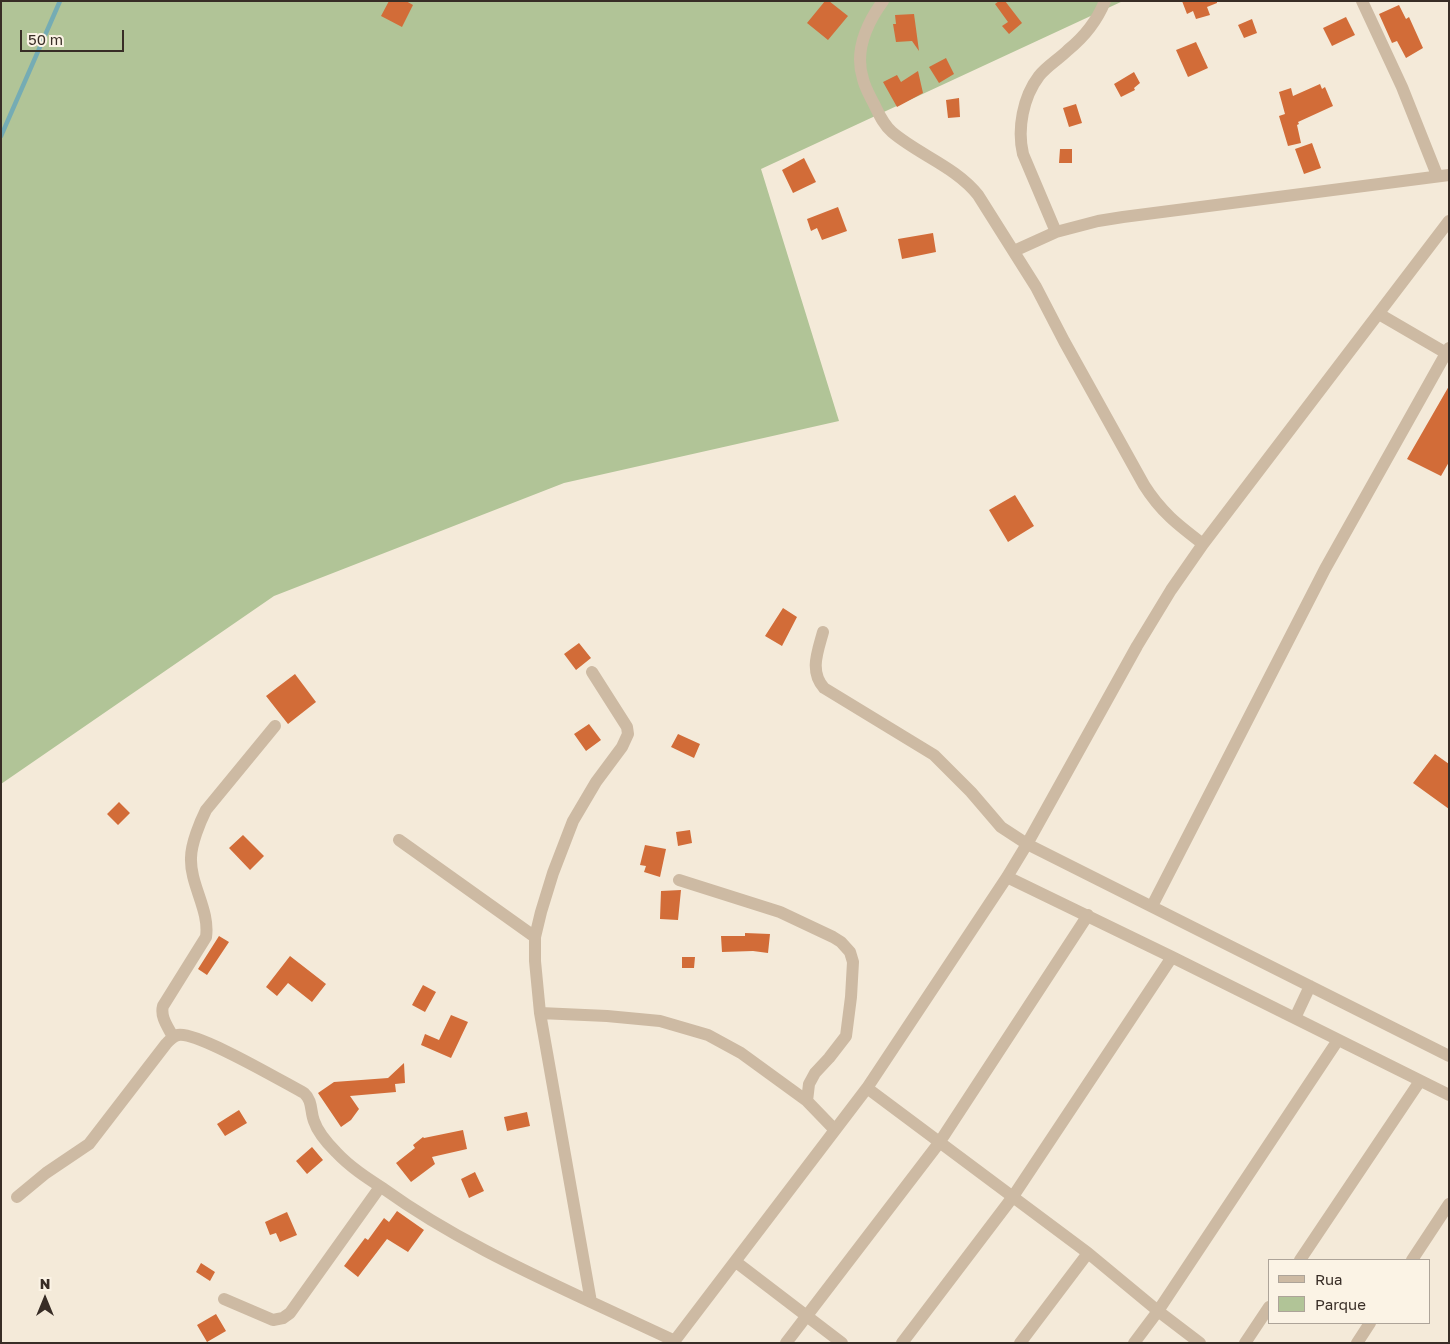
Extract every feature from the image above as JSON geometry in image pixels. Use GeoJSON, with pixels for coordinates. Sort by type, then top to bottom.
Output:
{"type":"FeatureCollection","features":[{"type":"Feature","properties":{"kind":"street"},"geometry":{"type":"LineString","coordinates":[[883,1],[866,29],[862,40],[860,57],[863,81],[884,124],[903,140],[949,170],[970,186],[978,195],[1036,288],[1144,485],[1165,514],[1203,544]]}},
{"type":"Feature","properties":{"kind":"street"},"geometry":{"type":"LineString","coordinates":[[1056,232],[1022,154],[1020,143],[1025,106],[1031,89],[1039,76],[1069,50],[1088,30],[1096,20],[1105,1]]}},
{"type":"Feature","properties":{"kind":"street"},"geometry":{"type":"LineString","coordinates":[[1014,251],[1056,232],[1098,221],[1443,175],[1362,1]]}},
{"type":"Feature","properties":{"kind":"street"},"geometry":{"type":"LineString","coordinates":[[17,1197],[46,1173],[90,1144],[174,1036],[179,1034],[196,1037],[304,1093],[310,1099],[312,1117],[321,1134],[335,1152],[351,1166],[409,1207],[525,1272],[674,1342],[867,1088],[1007,877],[1154,617],[1203,544],[1449,222]]}},
{"type":"Feature","properties":{"kind":"street"},"geometry":{"type":"LineString","coordinates":[[1152,906],[1325,570],[1448,350],[1379,314]]}},
{"type":"Feature","properties":{"kind":"street"},"geometry":{"type":"LineString","coordinates":[[823,632],[815,665],[817,677],[824,688],[934,755],[971,792],[1001,827],[1027,844],[1449,1056]]}},
{"type":"Feature","properties":{"kind":"street"},"geometry":{"type":"LineString","coordinates":[[591,1302],[540,1014],[535,961],[535,937],[546,896],[573,821],[628,734],[627,727],[592,672]]}},
{"type":"Feature","properties":{"kind":"street"},"geometry":{"type":"LineString","coordinates":[[174,1036],[161,1011],[206,937],[208,927],[190,857],[200,822],[206,810],[274,726]]}},
{"type":"Feature","properties":{"kind":"street"},"geometry":{"type":"LineString","coordinates":[[399,840],[535,937]]}},
{"type":"Feature","properties":{"kind":"street"},"geometry":{"type":"LineString","coordinates":[[1007,877],[1172,956],[1449,1095]]}},
{"type":"Feature","properties":{"kind":"street"},"geometry":{"type":"LineString","coordinates":[[679,880],[780,912],[833,937],[841,942],[850,952],[853,962],[846,1036],[830,1058],[815,1073],[809,1084],[807,1101]]}},
{"type":"Feature","properties":{"kind":"street"},"geometry":{"type":"LineString","coordinates":[[786,1343],[939,1143],[1088,915]]}},
{"type":"Feature","properties":{"kind":"street"},"geometry":{"type":"LineString","coordinates":[[902,1343],[1012,1198],[1172,956]]}},
{"type":"Feature","properties":{"kind":"street"},"geometry":{"type":"LineString","coordinates":[[1295,1018],[1310,986]]}},
{"type":"Feature","properties":{"kind":"street"},"geometry":{"type":"LineString","coordinates":[[540,1014],[607,1016],[660,1022],[708,1035],[741,1053],[807,1101],[835,1130]]}},
{"type":"Feature","properties":{"kind":"street"},"geometry":{"type":"LineString","coordinates":[[1134,1343],[1158,1311],[1338,1040]]}},
{"type":"Feature","properties":{"kind":"street"},"geometry":{"type":"LineString","coordinates":[[1301,1259],[1420,1081]]}},
{"type":"Feature","properties":{"kind":"street"},"geometry":{"type":"LineString","coordinates":[[867,1088],[1088,1253],[1200,1343]]}},
{"type":"Feature","properties":{"kind":"street"},"geometry":{"type":"LineString","coordinates":[[224,1299],[273,1320],[283,1318],[290,1313],[380,1187]]}},
{"type":"Feature","properties":{"kind":"street"},"geometry":{"type":"LineString","coordinates":[[1413,1259],[1449,1204]]}},
{"type":"Feature","properties":{"kind":"street"},"geometry":{"type":"LineString","coordinates":[[1020,1343],[1088,1253]]}},
{"type":"Feature","properties":{"kind":"street"},"geometry":{"type":"LineString","coordinates":[[736,1262],[842,1343]]}},
{"type":"Feature","properties":{"kind":"street"},"geometry":{"type":"LineString","coordinates":[[1245,1343],[1268,1308]]}},
{"type":"Feature","properties":{"kind":"street"},"geometry":{"type":"LineString","coordinates":[[1357,1343],[1369,1324]]}},
{"type":"Feature","properties":{"kind":"green space"},"geometry":{"type":"Polygon","coordinates":[[[1,1],[1123,1],[761,169],[839,421],[564,483],[274,596],[1,784],[1,1]]]}},
{"type":"Feature","properties":{"kind":"building"},"geometry":{"type":"Polygon","coordinates":[[[389,1],[406,1],[413,5],[402,27],[381,16],[389,1]]]}},
{"type":"Feature","properties":{"kind":"building"},"geometry":{"type":"Polygon","coordinates":[[[825,1],[829,1],[848,16],[828,40],[807,23],[825,1]]]}},
{"type":"Feature","properties":{"kind":"building"},"geometry":{"type":"Polygon","coordinates":[[[999,1],[1005,1],[1022,23],[1009,34],[1002,26],[1008,22],[995,4],[999,1]]]}},
{"type":"Feature","properties":{"kind":"building"},"geometry":{"type":"Polygon","coordinates":[[[1182,1],[1217,1],[1217,3],[1207,7],[1210,15],[1196,19],[1193,11],[1187,14],[1182,1]]]}},
{"type":"Feature","properties":{"kind":"building"},"geometry":{"type":"Polygon","coordinates":[[[1399,5],[1406,19],[1409,17],[1423,48],[1406,58],[1397,41],[1392,43],[1379,14],[1399,5]]]}},
{"type":"Feature","properties":{"kind":"building"},"geometry":{"type":"Polygon","coordinates":[[[914,14],[919,51],[912,41],[896,42],[893,24],[896,24],[895,15],[914,14]]]}},
{"type":"Feature","properties":{"kind":"building"},"geometry":{"type":"Polygon","coordinates":[[[1346,17],[1355,35],[1332,46],[1323,28],[1346,17]]]}},
{"type":"Feature","properties":{"kind":"building"},"geometry":{"type":"Polygon","coordinates":[[[1252,19],[1257,33],[1244,38],[1238,25],[1252,19]]]}},
{"type":"Feature","properties":{"kind":"building"},"geometry":{"type":"Polygon","coordinates":[[[1196,42],[1208,68],[1188,77],[1176,50],[1196,42]]]}},
{"type":"Feature","properties":{"kind":"building"},"geometry":{"type":"Polygon","coordinates":[[[946,58],[954,74],[939,83],[929,67],[946,58]]]}},
{"type":"Feature","properties":{"kind":"building"},"geometry":{"type":"Polygon","coordinates":[[[918,71],[923,93],[897,107],[883,82],[897,75],[901,82],[918,71]]]}},
{"type":"Feature","properties":{"kind":"building"},"geometry":{"type":"Polygon","coordinates":[[[1134,72],[1140,83],[1134,88],[1135,90],[1121,97],[1114,84],[1134,72]]]}},
{"type":"Feature","properties":{"kind":"building"},"geometry":{"type":"Polygon","coordinates":[[[1320,84],[1322,89],[1325,87],[1333,106],[1298,122],[1301,143],[1288,146],[1279,116],[1285,114],[1279,92],[1291,88],[1293,96],[1320,84]]]}},
{"type":"Feature","properties":{"kind":"building"},"geometry":{"type":"Polygon","coordinates":[[[959,98],[960,117],[948,118],[946,100],[959,98]]]}},
{"type":"Feature","properties":{"kind":"building"},"geometry":{"type":"Polygon","coordinates":[[[1076,104],[1082,123],[1069,127],[1063,108],[1076,104]]]}},
{"type":"Feature","properties":{"kind":"building"},"geometry":{"type":"Polygon","coordinates":[[[1312,143],[1321,168],[1304,174],[1295,149],[1312,143]]]}},
{"type":"Feature","properties":{"kind":"building"},"geometry":{"type":"Polygon","coordinates":[[[1060,149],[1072,149],[1072,163],[1059,163],[1060,149]]]}},
{"type":"Feature","properties":{"kind":"building"},"geometry":{"type":"Polygon","coordinates":[[[804,158],[816,182],[793,193],[782,170],[804,158]]]}},
{"type":"Feature","properties":{"kind":"building"},"geometry":{"type":"Polygon","coordinates":[[[838,207],[847,231],[822,240],[817,228],[811,231],[807,219],[838,207]]]}},
{"type":"Feature","properties":{"kind":"building"},"geometry":{"type":"Polygon","coordinates":[[[933,233],[936,252],[902,259],[898,239],[933,233]]]}},
{"type":"Feature","properties":{"kind":"building"},"geometry":{"type":"Polygon","coordinates":[[[1449,386],[1449,462],[1441,476],[1407,459],[1449,386]]]}},
{"type":"Feature","properties":{"kind":"building"},"geometry":{"type":"Polygon","coordinates":[[[1015,495],[1034,526],[1008,542],[989,510],[1015,495]]]}},
{"type":"Feature","properties":{"kind":"building"},"geometry":{"type":"Polygon","coordinates":[[[783,608],[797,617],[782,646],[765,636],[783,608]]]}},
{"type":"Feature","properties":{"kind":"building"},"geometry":{"type":"Polygon","coordinates":[[[579,643],[591,658],[576,670],[564,654],[579,643]]]}},
{"type":"Feature","properties":{"kind":"building"},"geometry":{"type":"Polygon","coordinates":[[[295,674],[316,702],[288,724],[266,696],[295,674]]]}},
{"type":"Feature","properties":{"kind":"building"},"geometry":{"type":"Polygon","coordinates":[[[589,724],[601,740],[586,751],[574,734],[589,724]]]}},
{"type":"Feature","properties":{"kind":"building"},"geometry":{"type":"Polygon","coordinates":[[[678,734],[700,744],[694,758],[671,747],[678,734]]]}},
{"type":"Feature","properties":{"kind":"building"},"geometry":{"type":"Polygon","coordinates":[[[1435,754],[1449,764],[1449,809],[1413,783],[1435,754]]]}},
{"type":"Feature","properties":{"kind":"building"},"geometry":{"type":"Polygon","coordinates":[[[119,802],[130,813],[118,825],[107,814],[119,802]]]}},
{"type":"Feature","properties":{"kind":"building"},"geometry":{"type":"Polygon","coordinates":[[[690,830],[692,843],[678,846],[676,832],[690,830]]]}},
{"type":"Feature","properties":{"kind":"building"},"geometry":{"type":"Polygon","coordinates":[[[243,835],[264,856],[250,870],[229,848],[243,835]]]}},
{"type":"Feature","properties":{"kind":"building"},"geometry":{"type":"Polygon","coordinates":[[[645,845],[666,849],[660,877],[644,872],[646,866],[640,865],[645,845]]]}},
{"type":"Feature","properties":{"kind":"building"},"geometry":{"type":"Polygon","coordinates":[[[681,890],[678,920],[660,919],[661,891],[681,890]]]}},
{"type":"Feature","properties":{"kind":"building"},"geometry":{"type":"Polygon","coordinates":[[[745,933],[770,934],[768,953],[753,951],[722,952],[721,936],[745,936],[745,933]]]}},
{"type":"Feature","properties":{"kind":"building"},"geometry":{"type":"Polygon","coordinates":[[[219,936],[229,942],[207,975],[198,969],[219,936]]]}},
{"type":"Feature","properties":{"kind":"building"},"geometry":{"type":"Polygon","coordinates":[[[290,956],[326,984],[312,1002],[288,983],[277,996],[266,987],[290,956]]]}},
{"type":"Feature","properties":{"kind":"building"},"geometry":{"type":"Polygon","coordinates":[[[682,957],[695,957],[694,968],[682,968],[682,957]]]}},
{"type":"Feature","properties":{"kind":"building"},"geometry":{"type":"Polygon","coordinates":[[[423,985],[436,992],[425,1012],[412,1005],[423,985]]]}},
{"type":"Feature","properties":{"kind":"building"},"geometry":{"type":"Polygon","coordinates":[[[451,1015],[468,1022],[451,1058],[421,1045],[425,1034],[439,1040],[451,1015]]]}},
{"type":"Feature","properties":{"kind":"building"},"geometry":{"type":"Polygon","coordinates":[[[404,1063],[405,1083],[395,1084],[396,1092],[350,1096],[359,1109],[351,1120],[341,1127],[318,1093],[334,1082],[388,1078],[404,1063]]]}},
{"type":"Feature","properties":{"kind":"building"},"geometry":{"type":"Polygon","coordinates":[[[239,1110],[247,1123],[225,1136],[217,1124],[239,1110]]]}},
{"type":"Feature","properties":{"kind":"building"},"geometry":{"type":"Polygon","coordinates":[[[527,1112],[530,1126],[507,1131],[504,1117],[527,1112]]]}},
{"type":"Feature","properties":{"kind":"building"},"geometry":{"type":"Polygon","coordinates":[[[463,1130],[467,1149],[432,1157],[435,1164],[411,1182],[396,1163],[415,1148],[413,1145],[423,1137],[463,1130]]]}},
{"type":"Feature","properties":{"kind":"building"},"geometry":{"type":"Polygon","coordinates":[[[312,1147],[323,1160],[307,1174],[296,1161],[312,1147]]]}},
{"type":"Feature","properties":{"kind":"building"},"geometry":{"type":"Polygon","coordinates":[[[475,1172],[484,1191],[469,1198],[461,1179],[475,1172]]]}},
{"type":"Feature","properties":{"kind":"building"},"geometry":{"type":"Polygon","coordinates":[[[397,1211],[424,1230],[408,1252],[387,1239],[358,1277],[344,1266],[365,1238],[368,1240],[384,1218],[389,1222],[397,1211]]]}},
{"type":"Feature","properties":{"kind":"building"},"geometry":{"type":"Polygon","coordinates":[[[287,1212],[297,1235],[280,1242],[276,1233],[270,1235],[265,1222],[287,1212]]]}},
{"type":"Feature","properties":{"kind":"building"},"geometry":{"type":"Polygon","coordinates":[[[201,1263],[215,1272],[210,1281],[196,1272],[201,1263]]]}},
{"type":"Feature","properties":{"kind":"building"},"geometry":{"type":"Polygon","coordinates":[[[216,1314],[226,1331],[207,1342],[197,1325],[216,1314]]]}},
{"type":"Feature","properties":{"kind":"waterway"},"geometry":{"type":"LineString","coordinates":[[1,136],[60,1]]}}]}
